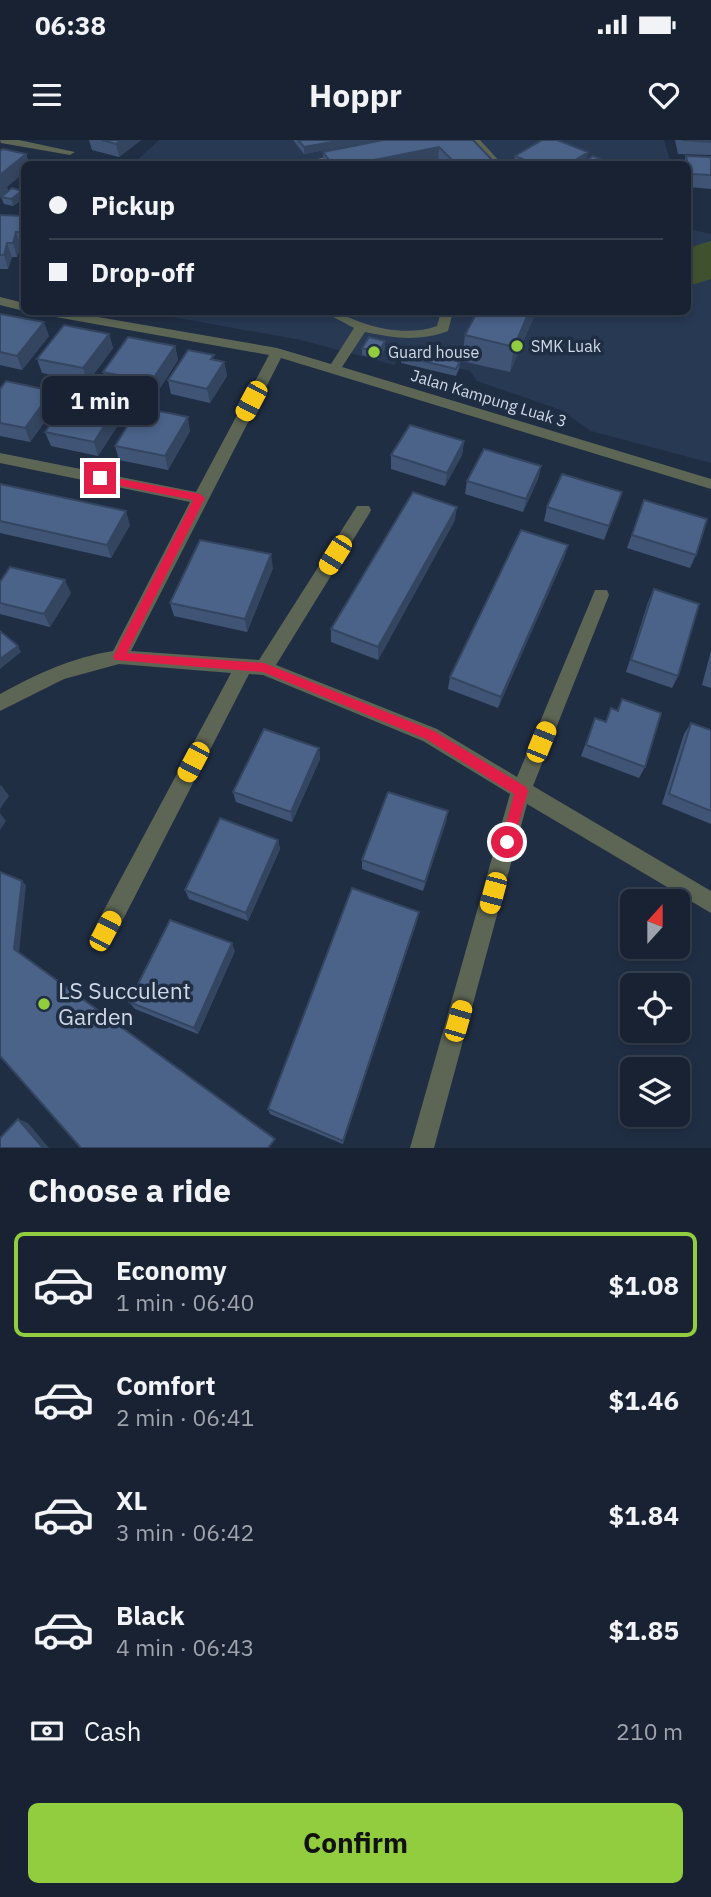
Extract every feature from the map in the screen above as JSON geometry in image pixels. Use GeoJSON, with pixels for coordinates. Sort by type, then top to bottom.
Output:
{"type":"FeatureCollection","features":[{"type":"Feature","properties":{"kind":"street"},"geometry":{"type":"LineString","coordinates":[[1,140],[69,152]]}},
{"type":"Feature","properties":{"kind":"street"},"geometry":{"type":"LineString","coordinates":[[474,140],[494,161]]}},
{"type":"Feature","properties":{"kind":"street"},"geometry":{"type":"LineString","coordinates":[[318,161],[359,153]]}},
{"type":"Feature","properties":{"kind":"street"},"geometry":{"type":"LineString","coordinates":[[0,301],[21,306]]}},
{"type":"Feature","properties":{"kind":"street","name":"Jalan Kampung Luak 3"},"geometry":{"type":"LineString","coordinates":[[67,315],[277,352],[711,485]]}},
{"type":"Feature","properties":{"kind":"street"},"geometry":{"type":"LineString","coordinates":[[341,315],[361,327],[399,335],[426,336],[443,328],[446,315]]}},
{"type":"Feature","properties":{"kind":"street"},"geometry":{"type":"LineString","coordinates":[[334,369],[361,327]]}},
{"type":"Feature","properties":{"kind":"street"},"geometry":{"type":"LineString","coordinates":[[119,657],[277,352]]}},
{"type":"Feature","properties":{"kind":"street"},"geometry":{"type":"LineString","coordinates":[[0,458],[200,498]]}},
{"type":"Feature","properties":{"kind":"street"},"geometry":{"type":"LineString","coordinates":[[105,931],[254,667],[363,510]]}},
{"type":"Feature","properties":{"kind":"street"},"geometry":{"type":"LineString","coordinates":[[422,1148],[521,791],[600,594]]}},
{"type":"Feature","properties":{"kind":"street"},"geometry":{"type":"LineString","coordinates":[[0,703],[53,674],[88,661],[119,657],[254,667],[430,735],[711,903]]}},
{"type":"Feature","properties":{"kind":"shaded area"},"geometry":{"type":"Polygon","coordinates":[[[159,140],[664,140],[670,161],[136,161],[159,140]]]}},
{"type":"Feature","properties":{"kind":"shaded area","name":"SMK Luak"},"geometry":{"type":"Polygon","coordinates":[[[691,230],[711,234],[711,463],[591,431],[561,410],[477,381],[470,371],[402,355],[394,365],[301,340],[161,315],[691,315],[691,230]]]}},
{"type":"Feature","properties":{"kind":"green space"},"geometry":{"type":"Polygon","coordinates":[[[711,241],[711,279],[691,285],[691,247],[711,241]]]}},
{"type":"Feature","properties":{"kind":"building"},"geometry":{"type":"Polygon","coordinates":[[[101,140],[121,140],[116,144],[101,140]]]}},
{"type":"Feature","properties":{"kind":"building"},"geometry":{"type":"Polygon","coordinates":[[[298,140],[342,140],[304,147],[298,140]]]}},
{"type":"Feature","properties":{"kind":"building"},"geometry":{"type":"Polygon","coordinates":[[[383,140],[473,140],[493,161],[453,161],[439,147],[369,161],[330,161],[323,152],[383,140]]]}},
{"type":"Feature","properties":{"kind":"building"},"geometry":{"type":"Polygon","coordinates":[[[542,140],[557,140],[588,152],[574,161],[527,161],[515,156],[542,140]]]}},
{"type":"Feature","properties":{"kind":"building"},"geometry":{"type":"Polygon","coordinates":[[[3,149],[26,154],[0,175],[0,151],[3,149]]]}},
{"type":"Feature","properties":{"kind":"building"},"geometry":{"type":"Polygon","coordinates":[[[593,156],[605,161],[585,161],[593,156]]]}},
{"type":"Feature","properties":{"kind":"building"},"geometry":{"type":"Polygon","coordinates":[[[686,156],[711,157],[711,175],[691,174],[691,161],[687,161],[686,156]]]}},
{"type":"Feature","properties":{"kind":"building"},"geometry":{"type":"Polygon","coordinates":[[[12,188],[21,191],[11,199],[1,197],[12,188]]]}},
{"type":"Feature","properties":{"kind":"building"},"geometry":{"type":"Polygon","coordinates":[[[0,215],[21,216],[21,232],[16,232],[13,243],[7,243],[4,255],[0,255],[0,215]]]}},
{"type":"Feature","properties":{"kind":"building"},"geometry":{"type":"Polygon","coordinates":[[[0,314],[44,322],[17,356],[0,352],[0,314]]]}},
{"type":"Feature","properties":{"kind":"building"},"geometry":{"type":"Polygon","coordinates":[[[475,315],[528,315],[514,347],[465,335],[475,315]]]}},
{"type":"Feature","properties":{"kind":"building"},"geometry":{"type":"Polygon","coordinates":[[[64,325],[109,334],[83,368],[37,359],[64,325]]]}},
{"type":"Feature","properties":{"kind":"building"},"geometry":{"type":"Polygon","coordinates":[[[128,337],[175,346],[151,382],[103,372],[128,337]]]}},
{"type":"Feature","properties":{"kind":"building"},"geometry":{"type":"Polygon","coordinates":[[[369,337],[385,341],[379,352],[362,348],[369,337]]]}},
{"type":"Feature","properties":{"kind":"building"},"geometry":{"type":"Polygon","coordinates":[[[406,349],[460,362],[456,369],[402,356],[406,349]]]}},
{"type":"Feature","properties":{"kind":"building"},"geometry":{"type":"Polygon","coordinates":[[[188,350],[214,355],[211,359],[224,362],[207,389],[168,380],[188,350]]]}},
{"type":"Feature","properties":{"kind":"building"},"geometry":{"type":"Polygon","coordinates":[[[6,381],[52,391],[25,428],[0,423],[0,389],[6,381]]]}},
{"type":"Feature","properties":{"kind":"building"},"geometry":{"type":"Polygon","coordinates":[[[72,394],[119,403],[94,442],[45,432],[72,394]]]}},
{"type":"Feature","properties":{"kind":"building"},"geometry":{"type":"Polygon","coordinates":[[[139,407],[188,417],[165,456],[115,446],[139,407]]]}},
{"type":"Feature","properties":{"kind":"building"},"geometry":{"type":"Polygon","coordinates":[[[410,425],[464,441],[447,473],[391,455],[410,425]]]}},
{"type":"Feature","properties":{"kind":"building"},"geometry":{"type":"Polygon","coordinates":[[[484,449],[541,466],[526,499],[467,481],[484,449]]]}},
{"type":"Feature","properties":{"kind":"building"},"geometry":{"type":"Polygon","coordinates":[[[562,474],[622,492],[609,526],[547,507],[562,474]]]}},
{"type":"Feature","properties":{"kind":"building"},"geometry":{"type":"Polygon","coordinates":[[[0,484],[126,511],[107,545],[0,521],[0,484]]]}},
{"type":"Feature","properties":{"kind":"building"},"geometry":{"type":"Polygon","coordinates":[[[413,492],[457,507],[378,647],[331,629],[413,492]]]}},
{"type":"Feature","properties":{"kind":"building"},"geometry":{"type":"Polygon","coordinates":[[[644,500],[707,519],[696,555],[632,535],[644,500]]]}},
{"type":"Feature","properties":{"kind":"building"},"geometry":{"type":"Polygon","coordinates":[[[521,530],[568,545],[501,697],[450,677],[521,530]]]}},
{"type":"Feature","properties":{"kind":"building"},"geometry":{"type":"Polygon","coordinates":[[[200,540],[271,554],[245,619],[170,603],[200,540]]]}},
{"type":"Feature","properties":{"kind":"building"},"geometry":{"type":"Polygon","coordinates":[[[10,567],[65,580],[44,614],[0,603],[0,582],[10,567]]]}},
{"type":"Feature","properties":{"kind":"building"},"geometry":{"type":"Polygon","coordinates":[[[654,589],[699,604],[678,676],[631,660],[654,589]]]}},
{"type":"Feature","properties":{"kind":"building"},"geometry":{"type":"Polygon","coordinates":[[[0,631],[18,646],[0,659],[0,631]]]}},
{"type":"Feature","properties":{"kind":"building"},"geometry":{"type":"Polygon","coordinates":[[[622,699],[661,713],[645,767],[586,745],[595,718],[606,722],[611,708],[618,711],[622,699]]]}},
{"type":"Feature","properties":{"kind":"building"},"geometry":{"type":"Polygon","coordinates":[[[691,723],[711,730],[711,811],[669,794],[691,723]]]}},
{"type":"Feature","properties":{"kind":"building"},"geometry":{"type":"Polygon","coordinates":[[[264,729],[319,748],[291,812],[233,792],[264,729]]]}},
{"type":"Feature","properties":{"kind":"building"},"geometry":{"type":"Polygon","coordinates":[[[388,792],[448,811],[425,882],[362,860],[388,792]]]}},
{"type":"Feature","properties":{"kind":"building"},"geometry":{"type":"Polygon","coordinates":[[[220,818],[278,840],[246,913],[185,890],[220,818]]]}},
{"type":"Feature","properties":{"kind":"building","name":"LS Succulent Garden"},"geometry":{"type":"Polygon","coordinates":[[[0,872],[22,881],[14,949],[275,1139],[268,1148],[81,1148],[0,1056],[0,872]]]}},
{"type":"Feature","properties":{"kind":"building"},"geometry":{"type":"Polygon","coordinates":[[[352,888],[419,912],[343,1141],[268,1109],[352,888]]]}},
{"type":"Feature","properties":{"kind":"building"},"geometry":{"type":"Polygon","coordinates":[[[170,920],[232,943],[194,1028],[129,1002],[170,920]]]}},
{"type":"Feature","properties":{"kind":"building"},"geometry":{"type":"Polygon","coordinates":[[[18,1119],[43,1148],[0,1148],[0,1138],[18,1119]]]}},
{"type":"Feature","properties":{"kind":"place","name":"SMK Luak"},"geometry":{"type":"Point","coordinates":[517,346]}},
{"type":"Feature","properties":{"kind":"place","name":"Guard house"},"geometry":{"type":"Point","coordinates":[374,352]}},
{"type":"Feature","properties":{"kind":"place","name":"LS Succulent Garden"},"geometry":{"type":"Point","coordinates":[44,1004]}},
{"type":"Feature","properties":{"kind":"route"},"geometry":{"type":"LineString","coordinates":[[100,478],[200,498],[119,657],[264,667],[430,735],[521,791],[507,842]]}}]}
